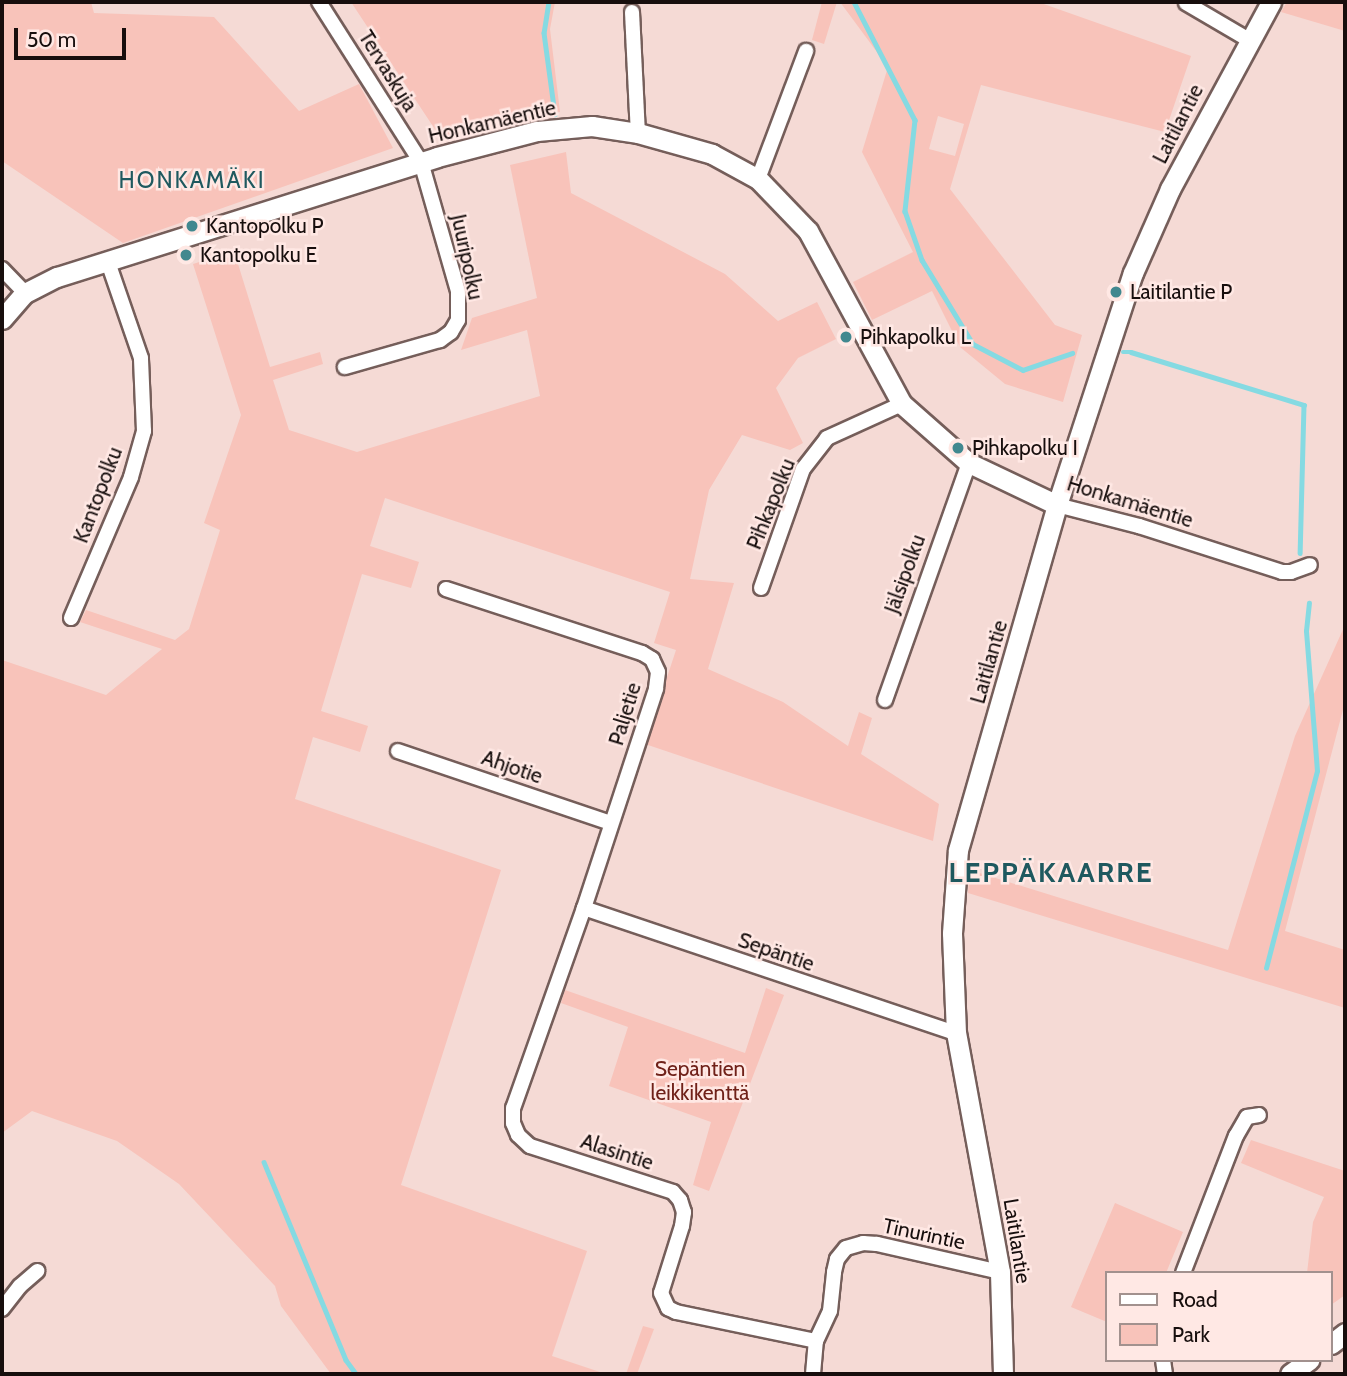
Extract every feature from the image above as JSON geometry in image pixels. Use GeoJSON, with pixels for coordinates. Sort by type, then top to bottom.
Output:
{"type":"FeatureCollection","features":[{"type":"Feature","properties":{"kind":"street","name":"Tervaskuja"},"geometry":{"type":"LineString","coordinates":[[319,2],[421,162]]}},
{"type":"Feature","properties":{"kind":"street","name":"Laitilantie"},"geometry":{"type":"LineString","coordinates":[[1003,1374],[1000,1272],[956,1032],[952,933],[958,850],[1057,505],[1133,273],[1170,189],[1271,2]]}},
{"type":"Feature","properties":{"kind":"street"},"geometry":{"type":"LineString","coordinates":[[1186,3],[1250,40]]}},
{"type":"Feature","properties":{"kind":"street"},"geometry":{"type":"LineString","coordinates":[[632,12],[638,133]]}},
{"type":"Feature","properties":{"kind":"street"},"geometry":{"type":"LineString","coordinates":[[758,179],[806,51]]}},
{"type":"Feature","properties":{"kind":"street","name":"Honkamäentie"},"geometry":{"type":"LineString","coordinates":[[2,319],[25,293],[58,277],[421,162],[537,131],[592,126],[638,133],[712,154],[758,179],[808,232],[902,404],[969,463],[1057,505],[1139,526],[1282,572],[1310,565]]}},
{"type":"Feature","properties":{"kind":"street","name":"Juuripolku"},"geometry":{"type":"LineString","coordinates":[[345,367],[440,340],[451,332],[458,320],[458,291],[421,162]]}},
{"type":"Feature","properties":{"kind":"street","name":"Kantopolku"},"geometry":{"type":"LineString","coordinates":[[71,618],[131,477],[144,431],[141,358],[108,262]]}},
{"type":"Feature","properties":{"kind":"street"},"geometry":{"type":"LineString","coordinates":[[2,268],[25,293]]}},
{"type":"Feature","properties":{"kind":"street","name":"Pihkapolku"},"geometry":{"type":"LineString","coordinates":[[761,588],[803,469],[827,438],[902,404]]}},
{"type":"Feature","properties":{"kind":"street","name":"Jälsipolku"},"geometry":{"type":"LineString","coordinates":[[885,700],[969,463]]}},
{"type":"Feature","properties":{"kind":"street","name":"Paljetie"},"geometry":{"type":"LineString","coordinates":[[446,589],[642,653],[652,659],[658,672],[656,689],[584,908]]}},
{"type":"Feature","properties":{"kind":"street","name":"Ahjotie"},"geometry":{"type":"LineString","coordinates":[[398,751],[611,823]]}},
{"type":"Feature","properties":{"kind":"street","name":"Sepäntie"},"geometry":{"type":"LineString","coordinates":[[584,908],[956,1032]]}},
{"type":"Feature","properties":{"kind":"street","name":"Alasintie"},"geometry":{"type":"LineString","coordinates":[[584,908],[513,1108],[513,1123],[518,1135],[530,1146],[673,1192],[680,1200],[684,1212],[682,1226],[661,1293],[668,1308],[676,1312],[816,1341]]}},
{"type":"Feature","properties":{"kind":"street"},"geometry":{"type":"LineString","coordinates":[[1184,1271],[1236,1136],[1247,1117],[1259,1115]]}},
{"type":"Feature","properties":{"kind":"street","name":"Tinurintie"},"geometry":{"type":"LineString","coordinates":[[813,1374],[816,1341],[830,1311],[837,1259],[846,1248],[863,1243],[877,1244],[1000,1272]]}},
{"type":"Feature","properties":{"kind":"street"},"geometry":{"type":"LineString","coordinates":[[2,1310],[37,1270]]}},
{"type":"Feature","properties":{"kind":"street"},"geometry":{"type":"LineString","coordinates":[[1290,1374],[1305,1362]]}},
{"type":"Feature","properties":{"kind":"green space"},"geometry":{"type":"Polygon","coordinates":[[[2,2],[91,2],[94,13],[214,17],[299,111],[359,84],[393,148],[123,243],[2,161],[2,2]]]}},
{"type":"Feature","properties":{"kind":"green space"},"geometry":{"type":"Polygon","coordinates":[[[351,2],[555,2],[550,29],[560,112],[440,137],[351,2]]]}},
{"type":"Feature","properties":{"kind":"green space"},"geometry":{"type":"Polygon","coordinates":[[[822,2],[837,2],[824,44],[812,40],[822,2]]]}},
{"type":"Feature","properties":{"kind":"green space"},"geometry":{"type":"Polygon","coordinates":[[[840,2],[1038,2],[1191,56],[1165,132],[981,85],[950,189],[1055,325],[1082,335],[1063,402],[1005,384],[960,347],[932,291],[872,320],[853,282],[913,252],[862,152],[888,67],[840,2]],[[938,116],[929,149],[955,156],[964,124],[938,116]]]}},
{"type":"Feature","properties":{"kind":"green space"},"geometry":{"type":"Polygon","coordinates":[[[1287,2],[1345,2],[1345,31],[1281,12],[1287,2]]]}},
{"type":"Feature","properties":{"kind":"green space"},"geometry":{"type":"Polygon","coordinates":[[[566,152],[571,193],[725,274],[778,321],[817,302],[836,339],[798,358],[776,388],[803,443],[790,450],[742,435],[709,490],[690,579],[734,583],[708,669],[783,702],[848,746],[859,712],[872,718],[861,754],[939,804],[933,841],[645,744],[676,650],[654,643],[670,592],[385,498],[370,546],[419,562],[411,588],[362,574],[321,711],[368,726],[360,752],[313,737],[295,799],[501,870],[401,1185],[587,1251],[552,1356],[606,1374],[331,1374],[281,1306],[275,1286],[179,1184],[117,1141],[32,1111],[2,1133],[2,660],[106,695],[162,649],[80,622],[86,610],[175,640],[189,629],[220,530],[204,523],[241,415],[193,264],[234,251],[270,367],[320,352],[323,364],[273,380],[289,430],[357,452],[540,396],[527,330],[461,350],[472,318],[537,298],[510,165],[566,152]]]}},
{"type":"Feature","properties":{"kind":"green space"},"geometry":{"type":"Polygon","coordinates":[[[1345,625],[1345,702],[1285,931],[1345,950],[1345,1008],[968,893],[970,870],[1228,950],[1295,736],[1345,625]]]}},
{"type":"Feature","properties":{"kind":"green space","name":"Sepäntien leikkikenttä"},"geometry":{"type":"Polygon","coordinates":[[[766,988],[784,995],[709,1191],[693,1185],[711,1122],[609,1086],[628,1027],[561,1003],[565,990],[745,1053],[766,988]]]}},
{"type":"Feature","properties":{"kind":"green space"},"geometry":{"type":"Polygon","coordinates":[[[1251,1140],[1345,1171],[1345,1295],[1333,1304],[1333,1271],[1307,1271],[1313,1222],[1324,1197],[1241,1163],[1251,1140]]]}},
{"type":"Feature","properties":{"kind":"green space"},"geometry":{"type":"Polygon","coordinates":[[[1115,1203],[1183,1232],[1167,1271],[1106,1271],[1106,1322],[1071,1307],[1115,1203]]]}},
{"type":"Feature","properties":{"kind":"green space"},"geometry":{"type":"Polygon","coordinates":[[[643,1326],[654,1329],[637,1374],[626,1374],[643,1326]]]}},
{"type":"Feature","properties":{"kind":"waterway"},"geometry":{"type":"LineString","coordinates":[[549,2],[544,33],[555,114]]}},
{"type":"Feature","properties":{"kind":"waterway"},"geometry":{"type":"LineString","coordinates":[[854,2],[915,120],[905,211],[922,260],[973,344],[1023,370],[1072,353]]}},
{"type":"Feature","properties":{"kind":"waterway"},"geometry":{"type":"LineString","coordinates":[[1123,352],[1131,352],[1304,405],[1300,553]]}},
{"type":"Feature","properties":{"kind":"waterway"},"geometry":{"type":"LineString","coordinates":[[1266,968],[1317,771],[1306,631],[1309,603]]}},
{"type":"Feature","properties":{"kind":"waterway"},"geometry":{"type":"LineString","coordinates":[[264,1162],[346,1360],[356,1374]]}},
{"type":"Feature","properties":{"kind":"place","name":"Kantopolku P"},"geometry":{"type":"Point","coordinates":[192,226]}},
{"type":"Feature","properties":{"kind":"place","name":"Kantopolku E"},"geometry":{"type":"Point","coordinates":[186,255]}},
{"type":"Feature","properties":{"kind":"place","name":"Laitilantie P"},"geometry":{"type":"Point","coordinates":[1116,292]}},
{"type":"Feature","properties":{"kind":"place","name":"Pihkapolku L"},"geometry":{"type":"Point","coordinates":[846,337]}},
{"type":"Feature","properties":{"kind":"place","name":"Pihkapolku I"},"geometry":{"type":"Point","coordinates":[958,448]}},
{"type":"Feature","properties":{"kind":"district","name":"HONKAMÄKI"},"geometry":{"type":"Point","coordinates":[192,180]}},
{"type":"Feature","properties":{"kind":"district","name":"LEPPÄKAARRE"},"geometry":{"type":"Point","coordinates":[1051,872]}}]}
